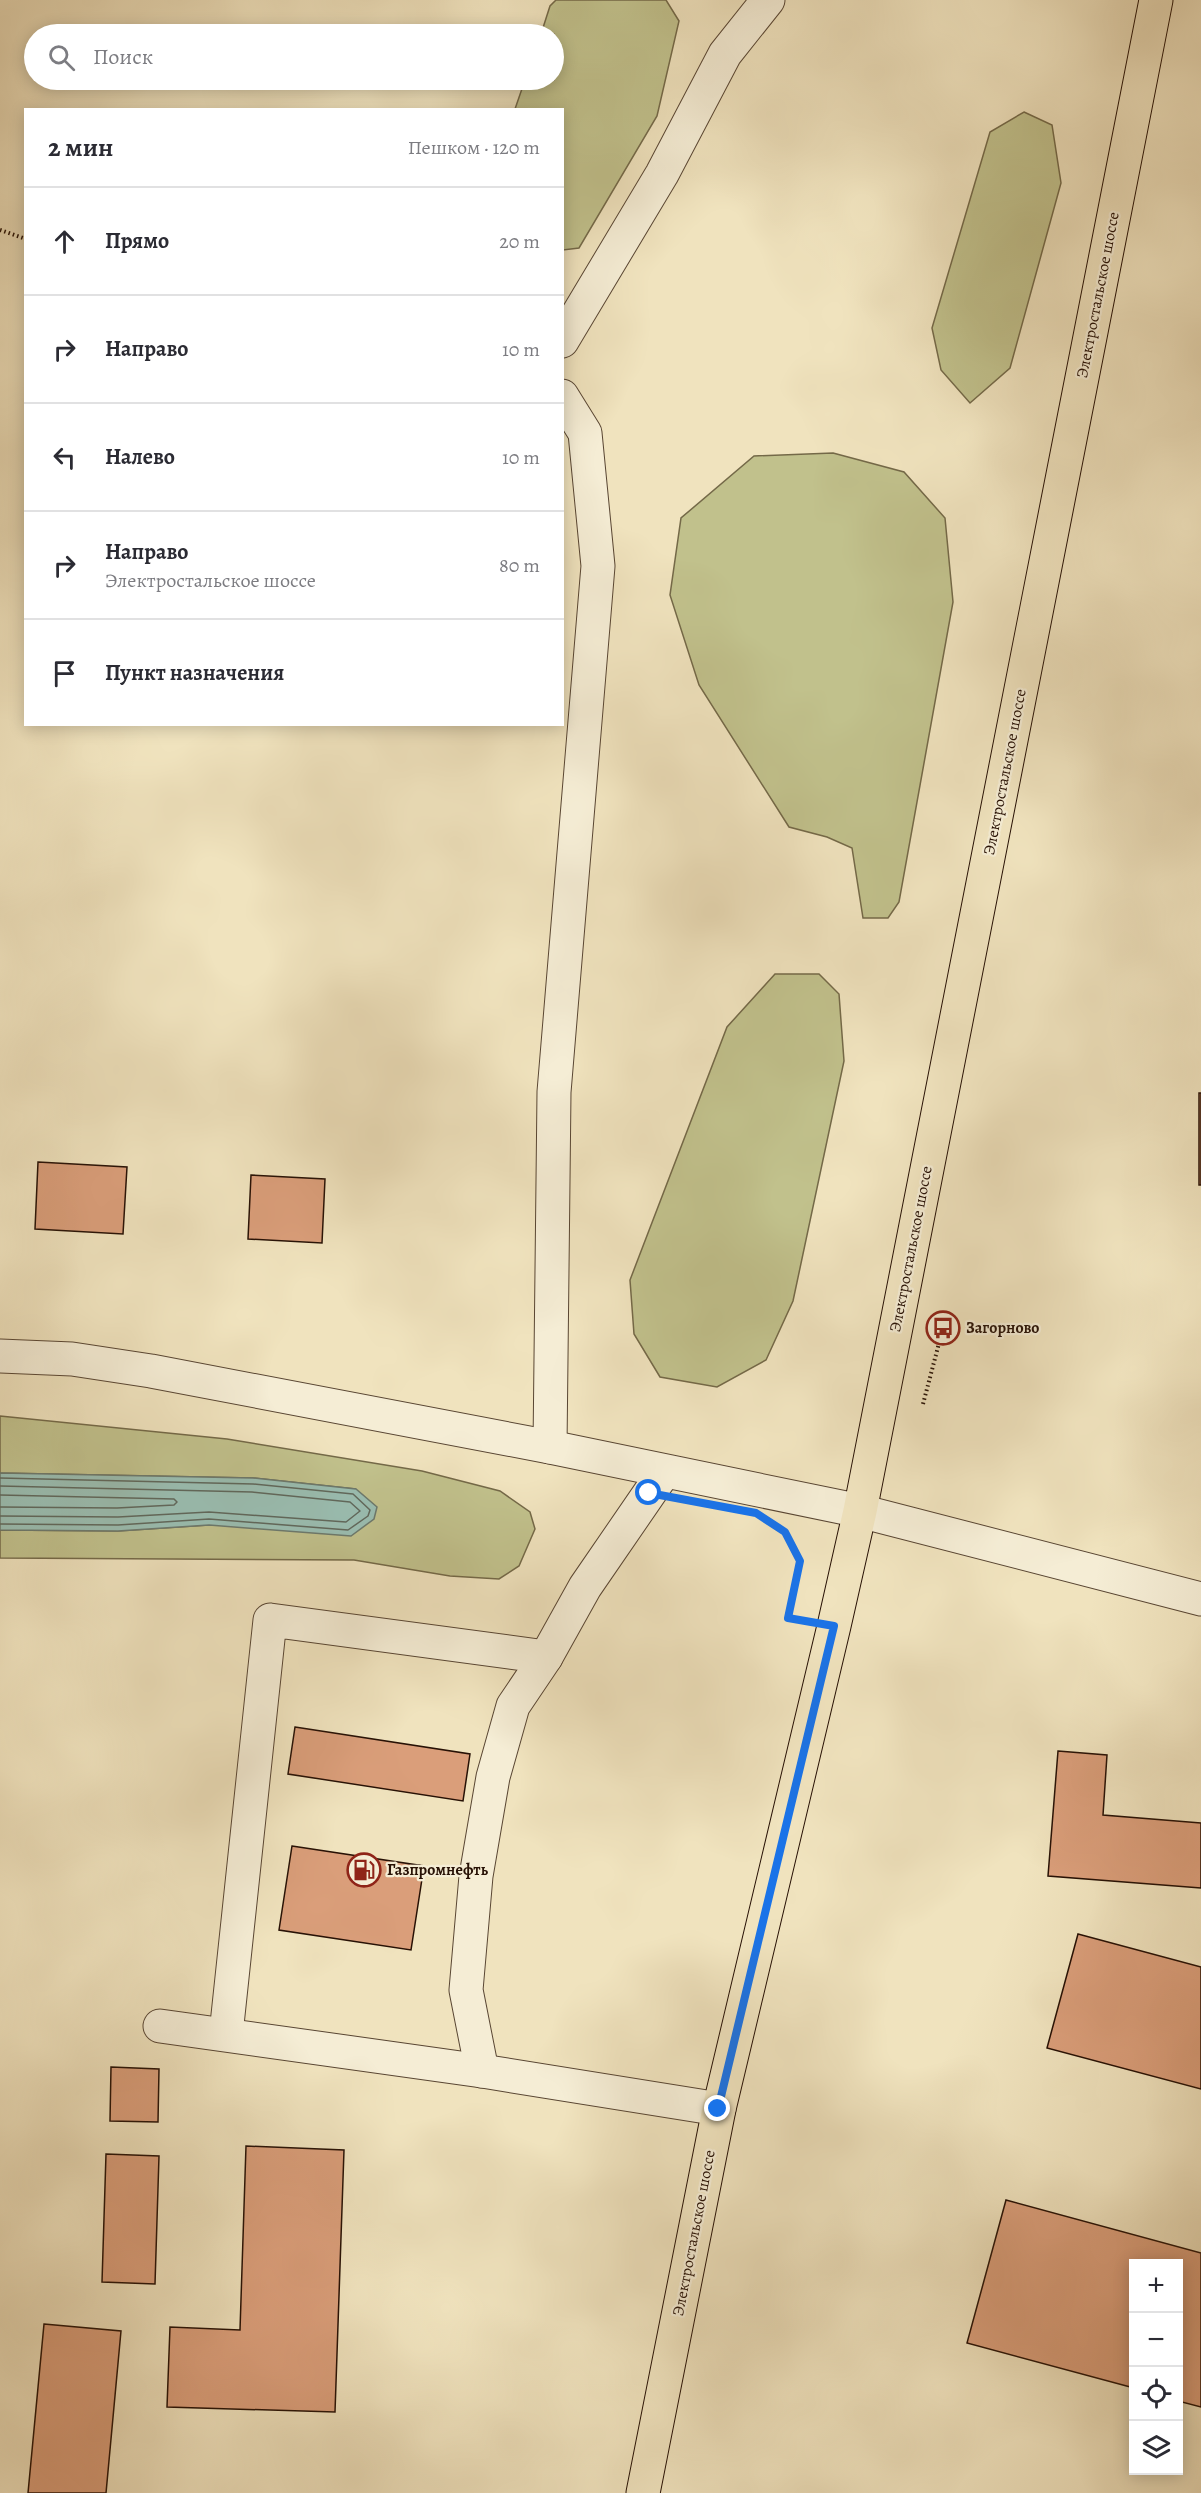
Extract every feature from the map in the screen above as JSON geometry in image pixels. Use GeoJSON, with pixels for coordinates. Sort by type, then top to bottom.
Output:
{"type":"FeatureCollection","features":[{"type":"Feature","properties":{"kind":"main road","name":"Электростальское шоссе"},"geometry":{"type":"LineString","coordinates":[[643,2493],[718,2109],[860,1511],[1156,0]]}},
{"type":"Feature","properties":{"kind":"street"},"geometry":{"type":"LineString","coordinates":[[564,338],[662,174],[725,54],[768,0]]}},
{"type":"Feature","properties":{"kind":"street"},"geometry":{"type":"LineString","coordinates":[[550,1447],[554,1092],[598,566],[585,433],[564,399]]}},
{"type":"Feature","properties":{"kind":"street"},"geometry":{"type":"LineString","coordinates":[[0,1356],[72,1359],[151,1371],[550,1447],[860,1511],[1201,1599]]}},
{"type":"Feature","properties":{"kind":"street"},"geometry":{"type":"LineString","coordinates":[[482,2071],[466,1990],[476,1876],[493,1777],[513,1706],[546,1657],[585,1587],[664,1472]]}},
{"type":"Feature","properties":{"kind":"street"},"geometry":{"type":"LineString","coordinates":[[226,2034],[270,1620],[546,1657]]}},
{"type":"Feature","properties":{"kind":"street"},"geometry":{"type":"LineString","coordinates":[[160,2026],[482,2071],[718,2109]]}},
{"type":"Feature","properties":{"kind":"path"},"geometry":{"type":"LineString","coordinates":[[0,230],[24,238]]}},
{"type":"Feature","properties":{"kind":"path"},"geometry":{"type":"LineString","coordinates":[[785,1532],[800,1561],[788,1618],[834,1626]]}},
{"type":"Feature","properties":{"kind":"green space"},"geometry":{"type":"Polygon","coordinates":[[[556,0],[666,0],[679,21],[657,116],[579,248],[564,250],[564,108],[515,108],[522,90],[564,90],[564,24],[544,24],[550,6],[556,0]]]}},
{"type":"Feature","properties":{"kind":"green space"},"geometry":{"type":"Polygon","coordinates":[[[1024,112],[1052,125],[1061,183],[1010,368],[970,403],[941,370],[932,328],[990,132],[1024,112]]]}},
{"type":"Feature","properties":{"kind":"green space"},"geometry":{"type":"Polygon","coordinates":[[[833,453],[904,472],[945,518],[953,602],[899,902],[888,918],[863,918],[852,848],[827,837],[789,827],[699,685],[670,595],[681,518],[754,456],[833,453]]]}},
{"type":"Feature","properties":{"kind":"green space"},"geometry":{"type":"Polygon","coordinates":[[[775,974],[819,974],[839,994],[844,1061],[793,1301],[766,1360],[717,1387],[660,1377],[634,1334],[630,1280],[727,1027],[775,974]]]}},
{"type":"Feature","properties":{"kind":"green space"},"geometry":{"type":"Polygon","coordinates":[[[0,1416],[227,1439],[422,1471],[500,1491],[530,1512],[535,1529],[519,1566],[499,1579],[450,1576],[354,1560],[0,1558],[0,1530],[118,1531],[209,1525],[356,1489],[253,1478],[0,1473],[0,1416]]]}},
{"type":"Feature","properties":{"kind":"water"},"geometry":{"type":"Polygon","coordinates":[[[0,1473],[253,1478],[356,1489],[377,1507],[374,1519],[351,1536],[209,1525],[118,1531],[0,1530],[0,1473]]]}},
{"type":"Feature","properties":{"kind":"building"},"geometry":{"type":"Polygon","coordinates":[[[1199,1093],[1201,1093],[1201,1185],[1199,1185],[1199,1093]]]}},
{"type":"Feature","properties":{"kind":"building"},"geometry":{"type":"Polygon","coordinates":[[[38,1162],[127,1167],[123,1234],[35,1229],[38,1162]]]}},
{"type":"Feature","properties":{"kind":"building"},"geometry":{"type":"Polygon","coordinates":[[[251,1175],[325,1179],[322,1243],[248,1239],[251,1175]]]}},
{"type":"Feature","properties":{"kind":"building"},"geometry":{"type":"Polygon","coordinates":[[[295,1727],[470,1754],[463,1801],[288,1774],[295,1727]]]}},
{"type":"Feature","properties":{"kind":"building"},"geometry":{"type":"Polygon","coordinates":[[[1058,1751],[1107,1755],[1103,1815],[1201,1823],[1201,1888],[1048,1876],[1058,1751]]]}},
{"type":"Feature","properties":{"kind":"building"},"geometry":{"type":"Polygon","coordinates":[[[292,1846],[424,1866],[411,1950],[279,1930],[292,1846]]]}},
{"type":"Feature","properties":{"kind":"building"},"geometry":{"type":"Polygon","coordinates":[[[1078,1934],[1201,1967],[1201,2089],[1047,2048],[1078,1934]]]}},
{"type":"Feature","properties":{"kind":"building"},"geometry":{"type":"Polygon","coordinates":[[[111,2067],[159,2069],[158,2122],[110,2121],[111,2067]]]}},
{"type":"Feature","properties":{"kind":"building"},"geometry":{"type":"Polygon","coordinates":[[[246,2146],[344,2150],[335,2412],[167,2407],[170,2327],[240,2330],[246,2146]]]}},
{"type":"Feature","properties":{"kind":"building"},"geometry":{"type":"Polygon","coordinates":[[[106,2154],[159,2156],[155,2284],[102,2282],[106,2154]]]}},
{"type":"Feature","properties":{"kind":"building"},"geometry":{"type":"Polygon","coordinates":[[[1006,2200],[1201,2253],[1201,2407],[1183,2402],[1183,2259],[1129,2259],[1129,2387],[967,2343],[1006,2200]]]}},
{"type":"Feature","properties":{"kind":"building"},"geometry":{"type":"Polygon","coordinates":[[[44,2324],[121,2331],[106,2493],[28,2493],[44,2324]]]}},
{"type":"Feature","properties":{"kind":"place","name":"Загорново"},"geometry":{"type":"Point","coordinates":[943,1328]}},
{"type":"Feature","properties":{"kind":"place","name":"Газпромнефть"},"geometry":{"type":"Point","coordinates":[364,1870]}},
{"type":"Feature","properties":{"kind":"route"},"geometry":{"type":"LineString","coordinates":[[649,1493],[756,1513],[785,1532],[800,1561],[788,1618],[834,1626],[718,2109]]}}]}
